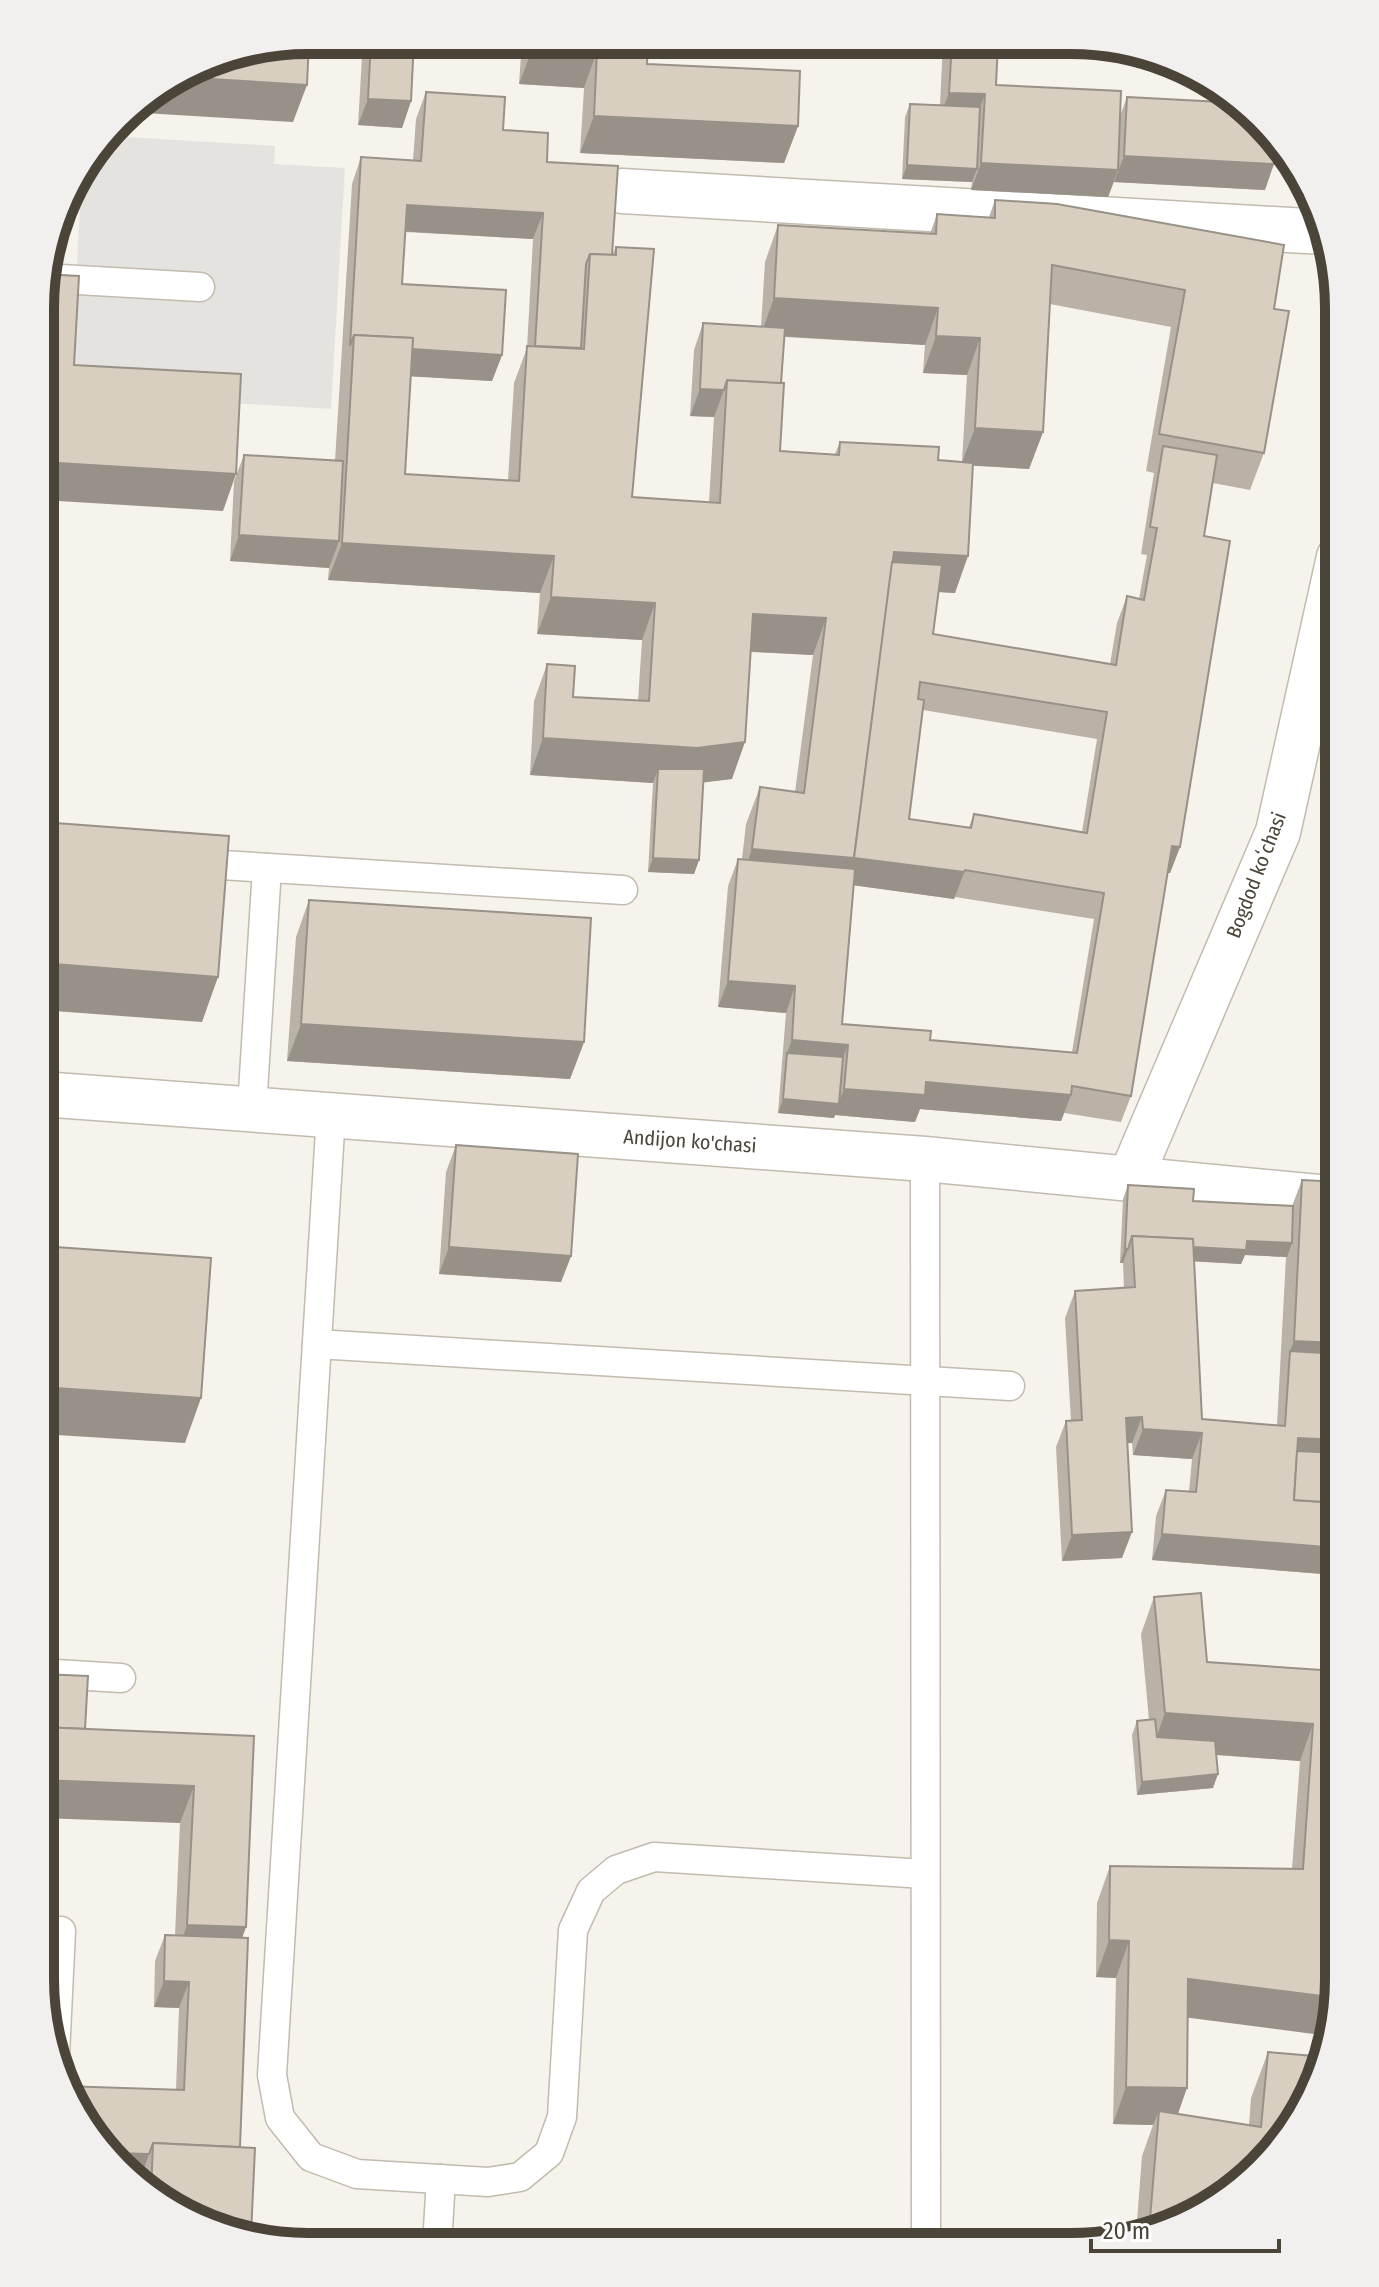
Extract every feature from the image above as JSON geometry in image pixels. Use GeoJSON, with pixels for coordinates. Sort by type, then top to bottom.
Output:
{"type":"FeatureCollection","features":[{"type":"Feature","properties":{"kind":"street"},"geometry":{"type":"LineString","coordinates":[[622,191],[1313,231]]}},
{"type":"Feature","properties":{"kind":"street","name":"Bogdod koʻchasi"},"geometry":{"type":"LineString","coordinates":[[1130,1179],[1278,832],[1325,621]]}},
{"type":"Feature","properties":{"kind":"street","name":"Andijon ko'chasi"},"geometry":{"type":"LineString","coordinates":[[54,1095],[925,1159],[1324,1198]]}},
{"type":"Feature","properties":{"kind":"lane"},"geometry":{"type":"LineString","coordinates":[[56,279],[200,287]]}},
{"type":"Feature","properties":{"kind":"lane"},"geometry":{"type":"LineString","coordinates":[[162,862],[623,890]]}},
{"type":"Feature","properties":{"kind":"lane"},"geometry":{"type":"LineString","coordinates":[[252,1108],[267,868]]}},
{"type":"Feature","properties":{"kind":"lane"},"geometry":{"type":"LineString","coordinates":[[331,1114],[272,2075],[280,2118],[311,2157],[357,2174],[488,2182],[520,2177],[549,2153],[562,2117],[573,1930],[591,1891],[616,1870],[654,1857],[925,1874]]}},
{"type":"Feature","properties":{"kind":"lane"},"geometry":{"type":"LineString","coordinates":[[925,1159],[926,2233]]}},
{"type":"Feature","properties":{"kind":"lane"},"geometry":{"type":"LineString","coordinates":[[317,1344],[1010,1386]]}},
{"type":"Feature","properties":{"kind":"lane"},"geometry":{"type":"LineString","coordinates":[[54,1674],[121,1678]]}},
{"type":"Feature","properties":{"kind":"lane"},"geometry":{"type":"LineString","coordinates":[[57,2012],[61,1931]]}},
{"type":"Feature","properties":{"kind":"lane"},"geometry":{"type":"LineString","coordinates":[[438,2233],[441,2179]]}},
{"type":"Feature","properties":{"kind":"shaded area"},"geometry":{"type":"Polygon","coordinates":[[[121,137],[275,146],[274,164],[345,168],[331,409],[70,393],[81,196],[97,167],[121,137]]]}},
{"type":"Feature","properties":{"kind":"building"},"geometry":{"type":"Polygon","coordinates":[[[308,54],[307,85],[200,78],[242,63],[275,56],[308,54]]]}},
{"type":"Feature","properties":{"kind":"building"},"geometry":{"type":"Polygon","coordinates":[[[370,54],[413,54],[411,101],[368,99],[370,54]]]}},
{"type":"Feature","properties":{"kind":"building"},"geometry":{"type":"Polygon","coordinates":[[[597,54],[647,54],[647,64],[800,71],[798,126],[594,116],[597,54]]]}},
{"type":"Feature","properties":{"kind":"building"},"geometry":{"type":"Polygon","coordinates":[[[951,54],[997,54],[996,85],[1121,91],[1118,170],[981,163],[985,94],[949,93],[951,54]]]}},
{"type":"Feature","properties":{"kind":"building"},"geometry":{"type":"Polygon","coordinates":[[[426,92],[505,97],[503,130],[548,133],[547,162],[618,166],[612,255],[590,254],[586,264],[581,348],[535,346],[543,213],[407,205],[402,284],[506,290],[502,355],[412,349],[413,338],[354,335],[350,346],[361,157],[421,161],[426,92]]]}},
{"type":"Feature","properties":{"kind":"building"},"geometry":{"type":"Polygon","coordinates":[[[1127,97],[1218,102],[1251,128],[1274,157],[1274,164],[1124,156],[1127,97]]]}},
{"type":"Feature","properties":{"kind":"building"},"geometry":{"type":"Polygon","coordinates":[[[910,104],[980,107],[977,169],[907,165],[910,104]]]}},
{"type":"Feature","properties":{"kind":"building"},"geometry":{"type":"Polygon","coordinates":[[[995,200],[1057,204],[1284,245],[1274,309],[1289,311],[1264,453],[1159,434],[1185,290],[1052,265],[1043,432],[975,428],[980,338],[936,336],[938,308],[774,298],[778,225],[936,234],[937,214],[995,218],[995,200]]]}},
{"type":"Feature","properties":{"kind":"building"},"geometry":{"type":"Polygon","coordinates":[[[616,247],[654,249],[632,497],[720,503],[727,380],[784,383],[780,451],[839,455],[840,442],[939,447],[938,460],[973,463],[968,556],[894,552],[854,858],[752,849],[760,787],[804,793],[826,618],[753,614],[745,742],[697,748],[543,738],[547,664],[575,666],[573,697],[649,701],[655,603],[551,597],[554,556],[342,543],[354,335],[413,338],[405,474],[519,481],[527,346],[584,349],[590,254],[616,255],[616,247]]]}},
{"type":"Feature","properties":{"kind":"building"},"geometry":{"type":"Polygon","coordinates":[[[56,275],[79,276],[74,365],[241,374],[236,474],[54,463],[56,275]]]}},
{"type":"Feature","properties":{"kind":"building"},"geometry":{"type":"Polygon","coordinates":[[[703,323],[785,328],[781,383],[727,380],[724,390],[700,389],[703,323]]]}},
{"type":"Feature","properties":{"kind":"building"},"geometry":{"type":"Polygon","coordinates":[[[1163,446],[1217,455],[1204,536],[1230,541],[1180,847],[1172,846],[1131,1096],[1072,1086],[1071,1095],[926,1082],[925,1095],[844,1089],[848,1045],[792,1040],[795,986],[728,981],[738,859],[855,869],[842,1024],[931,1031],[930,1040],[1077,1053],[1104,893],[965,870],[854,858],[892,562],[942,565],[933,634],[1116,665],[1127,596],[1144,600],[1157,528],[1150,527],[1163,446]],[[920,682],[918,699],[924,700],[909,819],[971,828],[974,814],[1087,833],[1107,712],[920,682]]]}},
{"type":"Feature","properties":{"kind":"building"},"geometry":{"type":"Polygon","coordinates":[[[244,455],[343,461],[339,541],[239,535],[244,455]]]}},
{"type":"Feature","properties":{"kind":"building"},"geometry":{"type":"Polygon","coordinates":[[[658,769],[704,769],[699,860],[653,858],[658,769]]]}},
{"type":"Feature","properties":{"kind":"building"},"geometry":{"type":"Polygon","coordinates":[[[54,823],[229,836],[218,977],[54,964],[54,823]]]}},
{"type":"Feature","properties":{"kind":"building"},"geometry":{"type":"Polygon","coordinates":[[[309,900],[591,918],[584,1042],[301,1024],[309,900]]]}},
{"type":"Feature","properties":{"kind":"building"},"geometry":{"type":"Polygon","coordinates":[[[787,1053],[843,1057],[839,1104],[783,1099],[787,1053]]]}},
{"type":"Feature","properties":{"kind":"building"},"geometry":{"type":"Polygon","coordinates":[[[456,1145],[578,1154],[571,1256],[449,1247],[456,1145]]]}},
{"type":"Feature","properties":{"kind":"building"},"geometry":{"type":"Polygon","coordinates":[[[1302,1180],[1324,1181],[1324,1342],[1294,1341],[1302,1180]]]}},
{"type":"Feature","properties":{"kind":"building"},"geometry":{"type":"Polygon","coordinates":[[[1128,1185],[1194,1189],[1193,1201],[1293,1206],[1292,1243],[1247,1241],[1246,1250],[1193,1247],[1193,1239],[1132,1236],[1128,1249],[1125,1249],[1128,1185]]]}},
{"type":"Feature","properties":{"kind":"building"},"geometry":{"type":"Polygon","coordinates":[[[1132,1236],[1193,1239],[1202,1419],[1285,1426],[1290,1351],[1324,1353],[1324,1439],[1298,1438],[1294,1500],[1324,1502],[1324,1547],[1162,1534],[1166,1490],[1196,1492],[1202,1433],[1143,1429],[1142,1417],[1126,1418],[1132,1532],[1072,1535],[1066,1421],[1082,1420],[1075,1291],[1135,1287],[1132,1236]]]}},
{"type":"Feature","properties":{"kind":"building"},"geometry":{"type":"Polygon","coordinates":[[[54,1247],[211,1258],[201,1398],[54,1388],[54,1247]]]}},
{"type":"Feature","properties":{"kind":"building"},"geometry":{"type":"Polygon","coordinates":[[[1297,1451],[1324,1452],[1324,1502],[1294,1500],[1297,1451]]]}},
{"type":"Feature","properties":{"kind":"building"},"geometry":{"type":"Polygon","coordinates":[[[1201,1593],[1207,1662],[1324,1670],[1324,1996],[1188,1979],[1187,2088],[1126,2087],[1129,1941],[1109,1940],[1110,1866],[1303,1869],[1313,1724],[1165,1713],[1154,1597],[1201,1593]]]}},
{"type":"Feature","properties":{"kind":"building"},"geometry":{"type":"Polygon","coordinates":[[[54,1675],[88,1676],[85,1729],[54,1728],[54,1675]]]}},
{"type":"Feature","properties":{"kind":"building"},"geometry":{"type":"Polygon","coordinates":[[[1155,1719],[1157,1737],[1215,1741],[1218,1774],[1142,1782],[1137,1721],[1155,1719]]]}},
{"type":"Feature","properties":{"kind":"building"},"geometry":{"type":"Polygon","coordinates":[[[54,1728],[254,1736],[246,1927],[187,1925],[194,1786],[54,1781],[54,1728]]]}},
{"type":"Feature","properties":{"kind":"building"},"geometry":{"type":"Polygon","coordinates":[[[165,1935],[248,1938],[240,2147],[153,2143],[149,2154],[123,2153],[88,2106],[78,2086],[184,2090],[189,1982],[164,1981],[165,1935]]]}},
{"type":"Feature","properties":{"kind":"building"},"geometry":{"type":"Polygon","coordinates":[[[1268,2052],[1313,2056],[1299,2091],[1262,2146],[1226,2180],[1198,2199],[1150,2221],[1159,2111],[1261,2127],[1268,2052]]]}},
{"type":"Feature","properties":{"kind":"building"},"geometry":{"type":"Polygon","coordinates":[[[153,2143],[255,2148],[251,2226],[211,2214],[152,2179],[153,2143]]]}}]}
